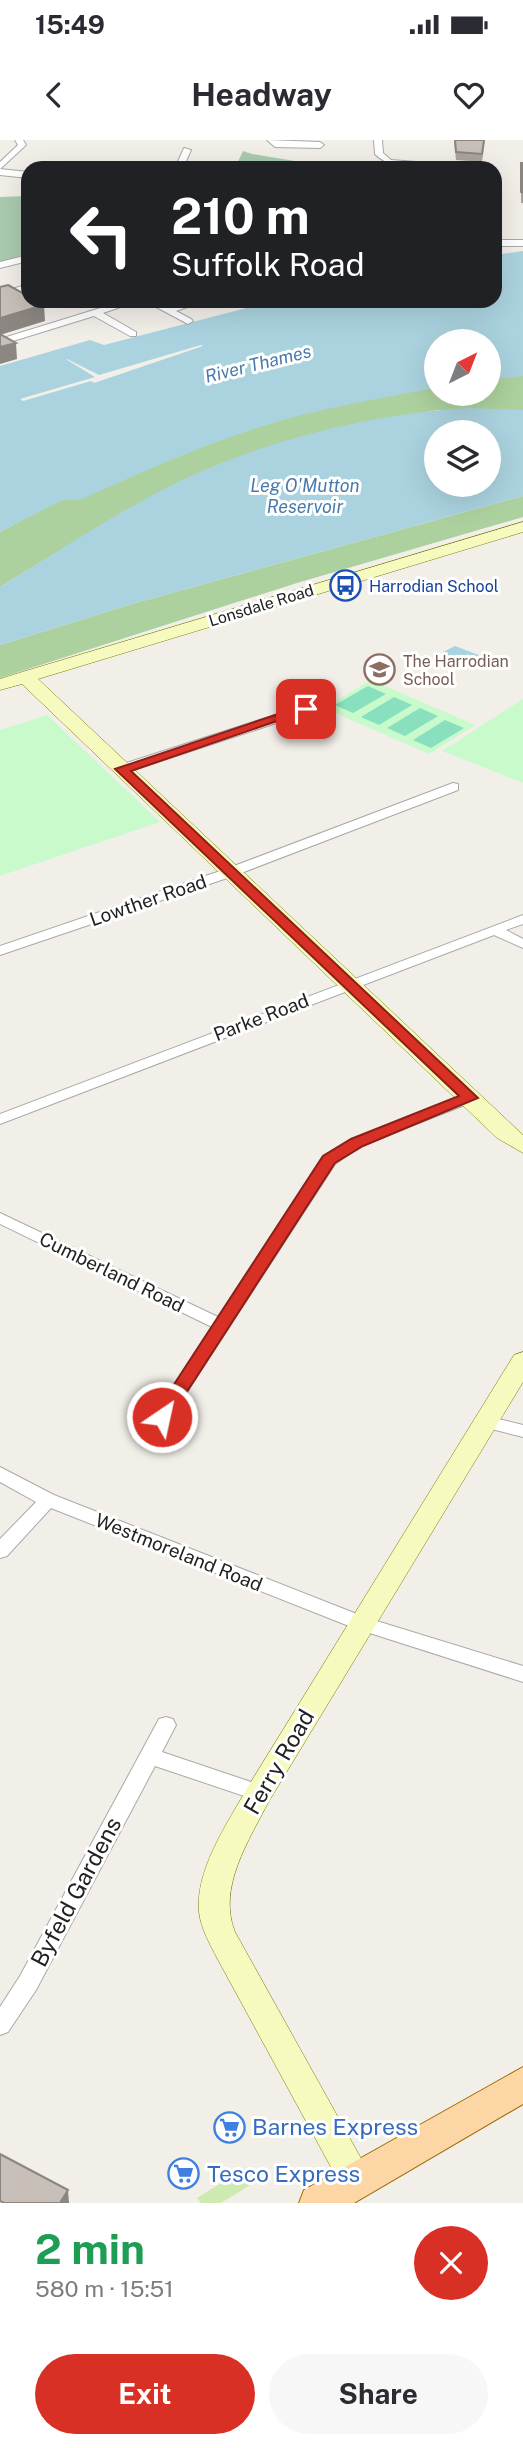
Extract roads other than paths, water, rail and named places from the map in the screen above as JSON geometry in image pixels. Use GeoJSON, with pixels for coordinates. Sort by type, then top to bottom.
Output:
{"type":"FeatureCollection","features":[{"type":"Feature","properties":{"kind":"main road"},"geometry":{"type":"LineString","coordinates":[[318,2203],[523,2084]]}},
{"type":"Feature","properties":{"kind":"street"},"geometry":{"type":"LineString","coordinates":[[0,170],[22,145],[19,140]]}},
{"type":"Feature","properties":{"kind":"street"},"geometry":{"type":"LineString","coordinates":[[271,140],[275,144],[320,145]]}},
{"type":"Feature","properties":{"kind":"street"},"geometry":{"type":"LineString","coordinates":[[378,140],[379,154],[388,161]]}},
{"type":"Feature","properties":{"kind":"street"},"geometry":{"type":"LineString","coordinates":[[182,161],[187,150]]}},
{"type":"Feature","properties":{"kind":"street"},"geometry":{"type":"LineString","coordinates":[[0,170],[21,174]]}},
{"type":"Feature","properties":{"kind":"street"},"geometry":{"type":"LineString","coordinates":[[502,243],[523,243]]}},
{"type":"Feature","properties":{"kind":"street"},"geometry":{"type":"LineString","coordinates":[[0,265],[21,260]]}},
{"type":"Feature","properties":{"kind":"street"},"geometry":{"type":"LineString","coordinates":[[0,296],[21,289]]}},
{"type":"Feature","properties":{"kind":"street"},"geometry":{"type":"LineString","coordinates":[[0,342],[111,308]]}},
{"type":"Feature","properties":{"kind":"street"},"geometry":{"type":"LineString","coordinates":[[165,308],[188,321]]}},
{"type":"Feature","properties":{"kind":"street"},"geometry":{"type":"LineString","coordinates":[[169,310],[176,308]]}},
{"type":"Feature","properties":{"kind":"street"},"geometry":{"type":"LineString","coordinates":[[96,313],[133,334]]}},
{"type":"Feature","properties":{"kind":"street","name":"Lonsdale Road"},"geometry":{"type":"LineString","coordinates":[[0,685],[523,527]]}},
{"type":"Feature","properties":{"kind":"street"},"geometry":{"type":"LineString","coordinates":[[25,677],[505,1133],[523,1146]]}},
{"type":"Feature","properties":{"kind":"street"},"geometry":{"type":"LineString","coordinates":[[122,769],[306,709]]}},
{"type":"Feature","properties":{"kind":"street","name":"Lowther Road"},"geometry":{"type":"LineString","coordinates":[[0,951],[231,872],[453,787]]}},
{"type":"Feature","properties":{"kind":"street","name":"Parke Road"},"geometry":{"type":"LineString","coordinates":[[0,1119],[349,983],[523,919]]}},
{"type":"Feature","properties":{"kind":"street"},"geometry":{"type":"LineString","coordinates":[[494,930],[523,944]]}},
{"type":"Feature","properties":{"kind":"street"},"geometry":{"type":"LineString","coordinates":[[162,1417],[335,1154],[470,1098]]}},
{"type":"Feature","properties":{"kind":"street","name":"Cumberland Road"},"geometry":{"type":"LineString","coordinates":[[0,1218],[223,1326]]}},
{"type":"Feature","properties":{"kind":"street","name":"Ferry Road"},"geometry":{"type":"LineString","coordinates":[[356,2180],[217,1926],[214,1903],[229,1852],[259,1793],[523,1361]]}},
{"type":"Feature","properties":{"kind":"street"},"geometry":{"type":"LineString","coordinates":[[486,1422],[523,1431]]}},
{"type":"Feature","properties":{"kind":"street","name":"Westmoreland Road"},"geometry":{"type":"LineString","coordinates":[[0,1474],[48,1500],[361,1623],[523,1674]]}},
{"type":"Feature","properties":{"kind":"street"},"geometry":{"type":"LineString","coordinates":[[0,1551],[48,1500]]}},
{"type":"Feature","properties":{"kind":"street","name":"Byfeld Gardens"},"geometry":{"type":"LineString","coordinates":[[0,2025],[27,1983],[166,1725]]}},
{"type":"Feature","properties":{"kind":"street"},"geometry":{"type":"LineString","coordinates":[[150,1756],[259,1793]]}},
{"type":"Feature","properties":{"kind":"water","name":"River Thames"},"geometry":{"type":"Polygon","coordinates":[[[523,257],[523,370],[501,373],[501,329],[424,329],[424,384],[322,404],[211,438],[104,481],[0,532],[0,373],[90,346],[102,352],[270,308],[502,308],[502,260],[523,257]]]}},
{"type":"Feature","properties":{"kind":"water","name":"Leg O'Mutton Reservoir"},"geometry":{"type":"Polygon","coordinates":[[[469,408],[523,410],[523,496],[135,603],[0,645],[0,587],[88,532],[157,493],[214,466],[321,431],[395,416],[469,408]]]}},
{"type":"Feature","properties":{"kind":"water"},"geometry":{"type":"Polygon","coordinates":[[[455,646],[489,659],[475,668],[441,653],[455,646]]]}},
{"type":"Feature","properties":{"kind":"waterway"},"geometry":{"type":"LineString","coordinates":[[502,260],[523,257]]}},
{"type":"Feature","properties":{"kind":"waterway"},"geometry":{"type":"LineString","coordinates":[[0,373],[90,346],[102,352],[270,308]]}},
{"type":"Feature","properties":{"kind":"waterway"},"geometry":{"type":"LineString","coordinates":[[501,373],[523,370]]}},
{"type":"Feature","properties":{"kind":"waterway"},"geometry":{"type":"LineString","coordinates":[[53,481],[42,488],[74,494],[159,456],[250,423],[356,396],[424,384]]}},
{"type":"Feature","properties":{"kind":"place","name":"Harrodian School"},"geometry":{"type":"Point","coordinates":[346,586]}},
{"type":"Feature","properties":{"kind":"place","name":"The Harrodian School"},"geometry":{"type":"Point","coordinates":[380,670]}},
{"type":"Feature","properties":{"kind":"place","name":"Barnes Express"},"geometry":{"type":"Point","coordinates":[229,2127]}},
{"type":"Feature","properties":{"kind":"place","name":"Tesco Express"},"geometry":{"type":"Point","coordinates":[184,2174]}}]}
